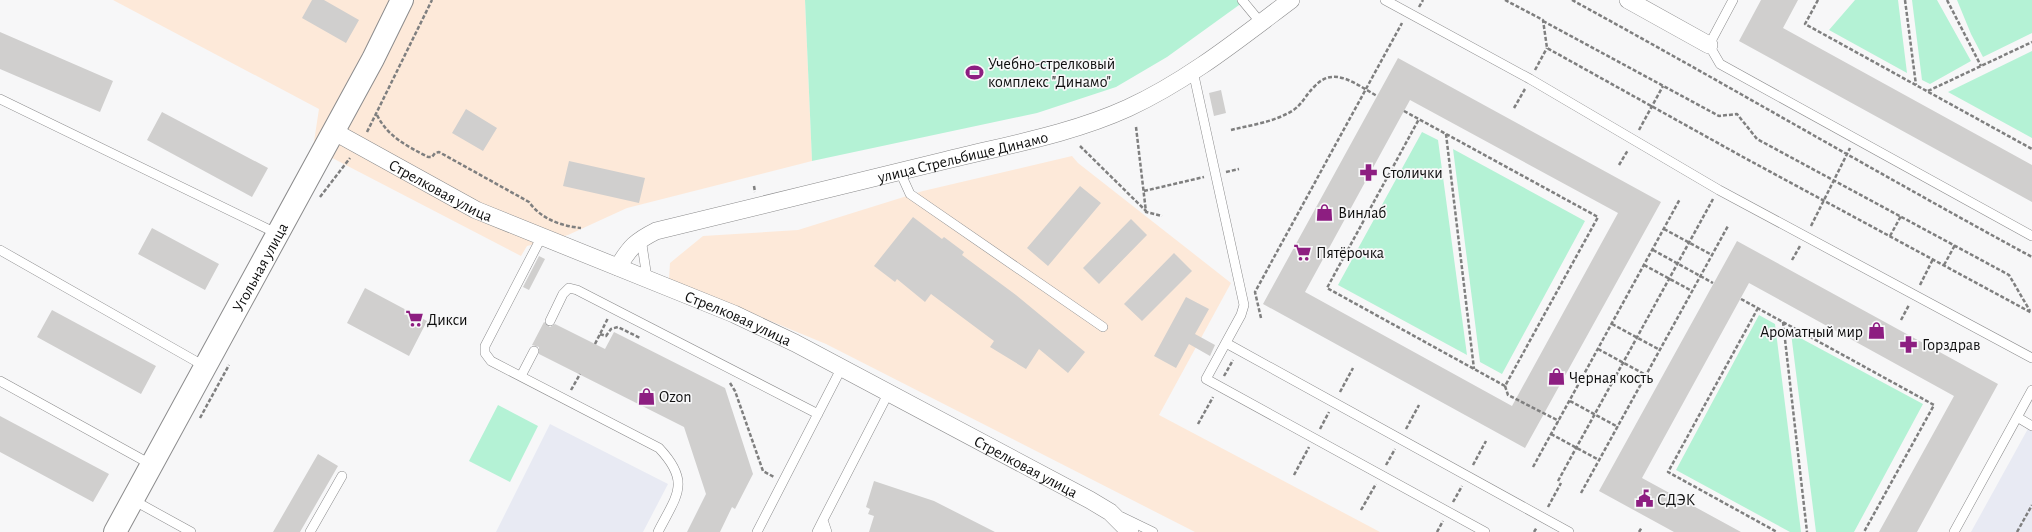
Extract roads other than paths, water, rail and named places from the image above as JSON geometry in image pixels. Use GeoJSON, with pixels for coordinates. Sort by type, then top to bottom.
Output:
{"type":"FeatureCollection","features":[{"type":"Feature","properties":{"kind":"street","name":"Угольная улица"},"geometry":{"type":"LineString","coordinates":[[115,532],[373,59],[402,0]]}},
{"type":"Feature","properties":{"kind":"street","name":"улица Стрельбище Динамо"},"geometry":{"type":"LineString","coordinates":[[618,267],[629,248],[641,238],[656,231],[900,172],[1092,122],[1128,108],[1160,92],[1193,71],[1291,0]]}},
{"type":"Feature","properties":{"kind":"street"},"geometry":{"type":"LineString","coordinates":[[1628,0],[1709,45]]}},
{"type":"Feature","properties":{"kind":"street","name":"Стрелковая улица"},"geometry":{"type":"LineString","coordinates":[[333,131],[358,147],[476,210],[734,314],[842,367],[1110,512],[1130,532]]}},
{"type":"Feature","properties":{"kind":"lane"},"geometry":{"type":"LineString","coordinates":[[1242,0],[1261,23]]}},
{"type":"Feature","properties":{"kind":"lane"},"geometry":{"type":"LineString","coordinates":[[1385,0],[1530,79],[1719,190],[2032,358]]}},
{"type":"Feature","properties":{"kind":"lane"},"geometry":{"type":"LineString","coordinates":[[1733,0],[1709,45],[1720,64],[2032,236]]}},
{"type":"Feature","properties":{"kind":"lane"},"geometry":{"type":"LineString","coordinates":[[1193,71],[1217,174],[1244,305],[1241,315],[1206,379],[1485,532]]}},
{"type":"Feature","properties":{"kind":"lane"},"geometry":{"type":"LineString","coordinates":[[0,99],[278,234]]}},
{"type":"Feature","properties":{"kind":"lane"},"geometry":{"type":"LineString","coordinates":[[900,172],[910,194],[1102,327]]}},
{"type":"Feature","properties":{"kind":"lane"},"geometry":{"type":"LineString","coordinates":[[542,236],[485,346],[485,353],[491,361],[653,444],[665,454],[677,474],[680,484],[675,498],[658,532]]}},
{"type":"Feature","properties":{"kind":"lane"},"geometry":{"type":"LineString","coordinates":[[641,238],[647,278]]}},
{"type":"Feature","properties":{"kind":"lane"},"geometry":{"type":"LineString","coordinates":[[0,250],[206,367]]}},
{"type":"Feature","properties":{"kind":"lane"},"geometry":{"type":"LineString","coordinates":[[550,321],[564,294],[569,288],[577,290],[818,414]]}},
{"type":"Feature","properties":{"kind":"lane"},"geometry":{"type":"LineString","coordinates":[[1226,343],[1569,532]]}},
{"type":"Feature","properties":{"kind":"lane"},"geometry":{"type":"LineString","coordinates":[[521,376],[534,351]]}},
{"type":"Feature","properties":{"kind":"lane"},"geometry":{"type":"LineString","coordinates":[[757,532],[842,367]]}},
{"type":"Feature","properties":{"kind":"lane"},"geometry":{"type":"LineString","coordinates":[[0,381],[152,465]]}},
{"type":"Feature","properties":{"kind":"lane"},"geometry":{"type":"LineString","coordinates":[[1954,532],[2032,390]]}},
{"type":"Feature","properties":{"kind":"lane"},"geometry":{"type":"LineString","coordinates":[[817,532],[889,392]]}},
{"type":"Feature","properties":{"kind":"lane"},"geometry":{"type":"LineString","coordinates":[[2017,418],[2032,426]]}},
{"type":"Feature","properties":{"kind":"lane"},"geometry":{"type":"LineString","coordinates":[[310,532],[342,476]]}},
{"type":"Feature","properties":{"kind":"lane"},"geometry":{"type":"LineString","coordinates":[[133,500],[191,532]]}},
{"type":"Feature","properties":{"kind":"lane"},"geometry":{"type":"LineString","coordinates":[[1110,512],[1153,532]]}},
{"type":"Feature","properties":{"kind":"lane"},"geometry":{"type":"LineString","coordinates":[[823,520],[827,532]]}},
{"type":"Feature","properties":{"kind":"place","name":"Учебно-стрелковый комплекс \"Динамо\""},"geometry":{"type":"Point","coordinates":[975,72]}},
{"type":"Feature","properties":{"kind":"place","name":"Столички"},"geometry":{"type":"Point","coordinates":[1369,172]}},
{"type":"Feature","properties":{"kind":"place","name":"Винлаб"},"geometry":{"type":"Point","coordinates":[1325,212]}},
{"type":"Feature","properties":{"kind":"place","name":"Пятёрочка"},"geometry":{"type":"Point","coordinates":[1303,252]}},
{"type":"Feature","properties":{"kind":"place","name":"Дикси"},"geometry":{"type":"Point","coordinates":[414,319]}},
{"type":"Feature","properties":{"kind":"place","name":"Ароматный мир"},"geometry":{"type":"Point","coordinates":[1876,331]}},
{"type":"Feature","properties":{"kind":"place","name":"Горздрав"},"geometry":{"type":"Point","coordinates":[1909,344]}},
{"type":"Feature","properties":{"kind":"place","name":"Черная кость"},"geometry":{"type":"Point","coordinates":[1556,377]}},
{"type":"Feature","properties":{"kind":"place","name":"Ozon"},"geometry":{"type":"Point","coordinates":[646,396]}},
{"type":"Feature","properties":{"kind":"place","name":"СДЭК"},"geometry":{"type":"Point","coordinates":[1644,499]}}]}
